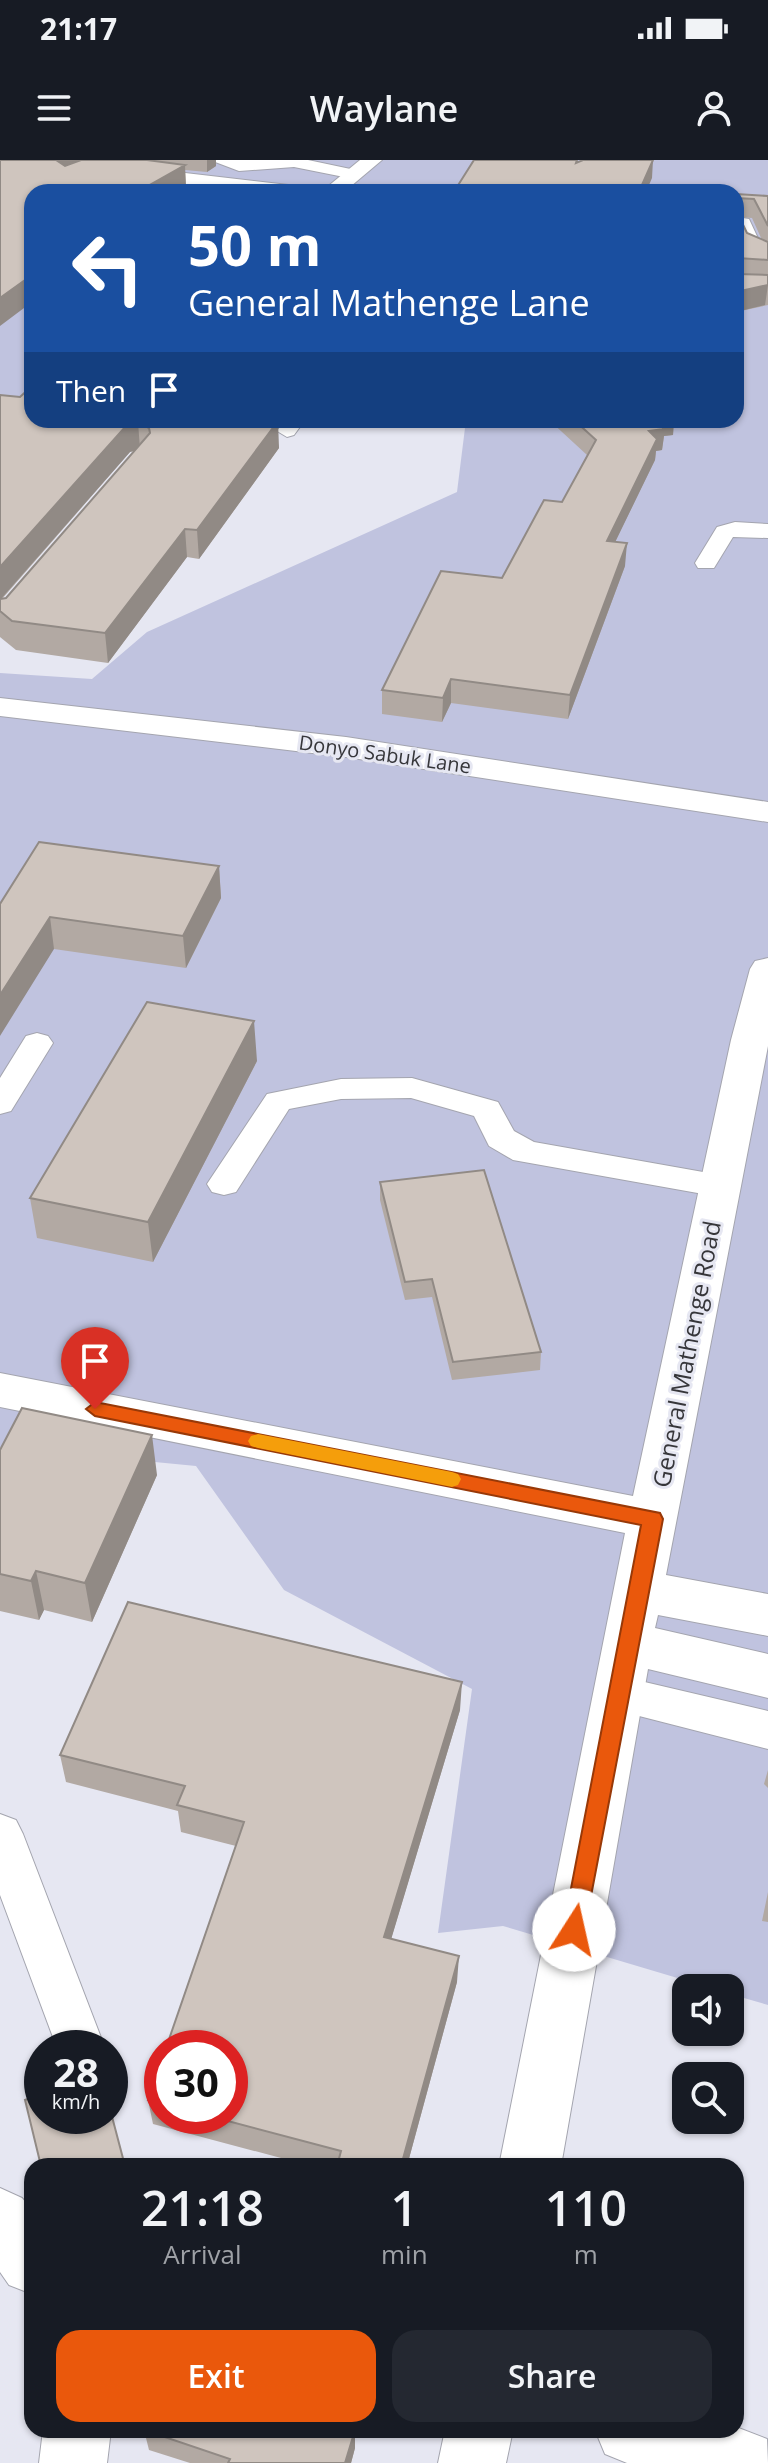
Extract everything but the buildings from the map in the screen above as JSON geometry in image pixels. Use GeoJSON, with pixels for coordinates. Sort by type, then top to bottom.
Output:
{"type":"FeatureCollection","features":[{"type":"Feature","properties":{"kind":"street"},"geometry":{"type":"LineString","coordinates":[[341,184],[372,160]]}},
{"type":"Feature","properties":{"kind":"street"},"geometry":{"type":"LineString","coordinates":[[112,170],[230,184]]}},
{"type":"Feature","properties":{"kind":"street","name":"Donyo Sabuk Lane"},"geometry":{"type":"LineString","coordinates":[[0,707],[346,747],[768,812]]}},
{"type":"Feature","properties":{"kind":"street","name":"General Mathenge Road"},"geometry":{"type":"LineString","coordinates":[[532,2158],[627,1643],[720,1186],[759,1042],[768,969]]}},
{"type":"Feature","properties":{"kind":"street"},"geometry":{"type":"LineString","coordinates":[[1,1392],[653,1519]]}},
{"type":"Feature","properties":{"kind":"street"},"geometry":{"type":"LineString","coordinates":[[639,1591],[768,1615]]}},
{"type":"Feature","properties":{"kind":"street"},"geometry":{"type":"LineString","coordinates":[[627,1643],[768,1676]]}},
{"type":"Feature","properties":{"kind":"street"},"geometry":{"type":"LineString","coordinates":[[0,2220],[24,2252]]}},
{"type":"Feature","properties":{"kind":"street"},"geometry":{"type":"LineString","coordinates":[[73,2463],[76,2438]]}},
{"type":"Feature","properties":{"kind":"street"},"geometry":{"type":"LineString","coordinates":[[472,2463],[477,2438]]}},
{"type":"Feature","properties":{"kind":"street"},"geometry":{"type":"LineString","coordinates":[[657,2438],[743,2463]]}},
{"type":"Feature","properties":{"kind":"lane"},"geometry":{"type":"LineString","coordinates":[[218,160],[239,166],[294,162],[354,174]]}},
{"type":"Feature","properties":{"kind":"lane"},"geometry":{"type":"LineString","coordinates":[[744,225],[755,250],[768,255]]}},
{"type":"Feature","properties":{"kind":"lane"},"geometry":{"type":"LineString","coordinates":[[706,563],[725,532],[735,529],[768,531]]}},
{"type":"Feature","properties":{"kind":"lane"},"geometry":{"type":"LineString","coordinates":[[0,1104],[37,1043]]}},
{"type":"Feature","properties":{"kind":"lane"},"geometry":{"type":"LineString","coordinates":[[224,1184],[278,1101],[341,1089],[412,1088],[487,1109],[501,1138],[525,1152],[720,1186]]}},
{"type":"Feature","properties":{"kind":"lane"},"geometry":{"type":"LineString","coordinates":[[619,1694],[768,1730]]}},
{"type":"Feature","properties":{"kind":"lane"},"geometry":{"type":"LineString","coordinates":[[0,1834],[74,2030]]}},
{"type":"Feature","properties":{"kind":"shaded area"},"geometry":{"type":"Polygon","coordinates":[[[0,160],[768,160],[768,2005],[744,1998],[744,1974],[672,1976],[503,1926],[438,1933],[472,1689],[284,1590],[196,1466],[0,1447],[0,673],[92,679],[147,632],[457,492],[465,428],[744,428],[744,184],[24,184],[24,397],[0,412],[0,160]]]}},
{"type":"Feature","properties":{"kind":"slow traffic"},"geometry":{"type":"LineString","coordinates":[[258,1441],[452,1479]]}},
{"type":"Feature","properties":{"kind":"route"},"geometry":{"type":"LineString","coordinates":[[95,1409],[653,1519],[574,1930]]}}]}
